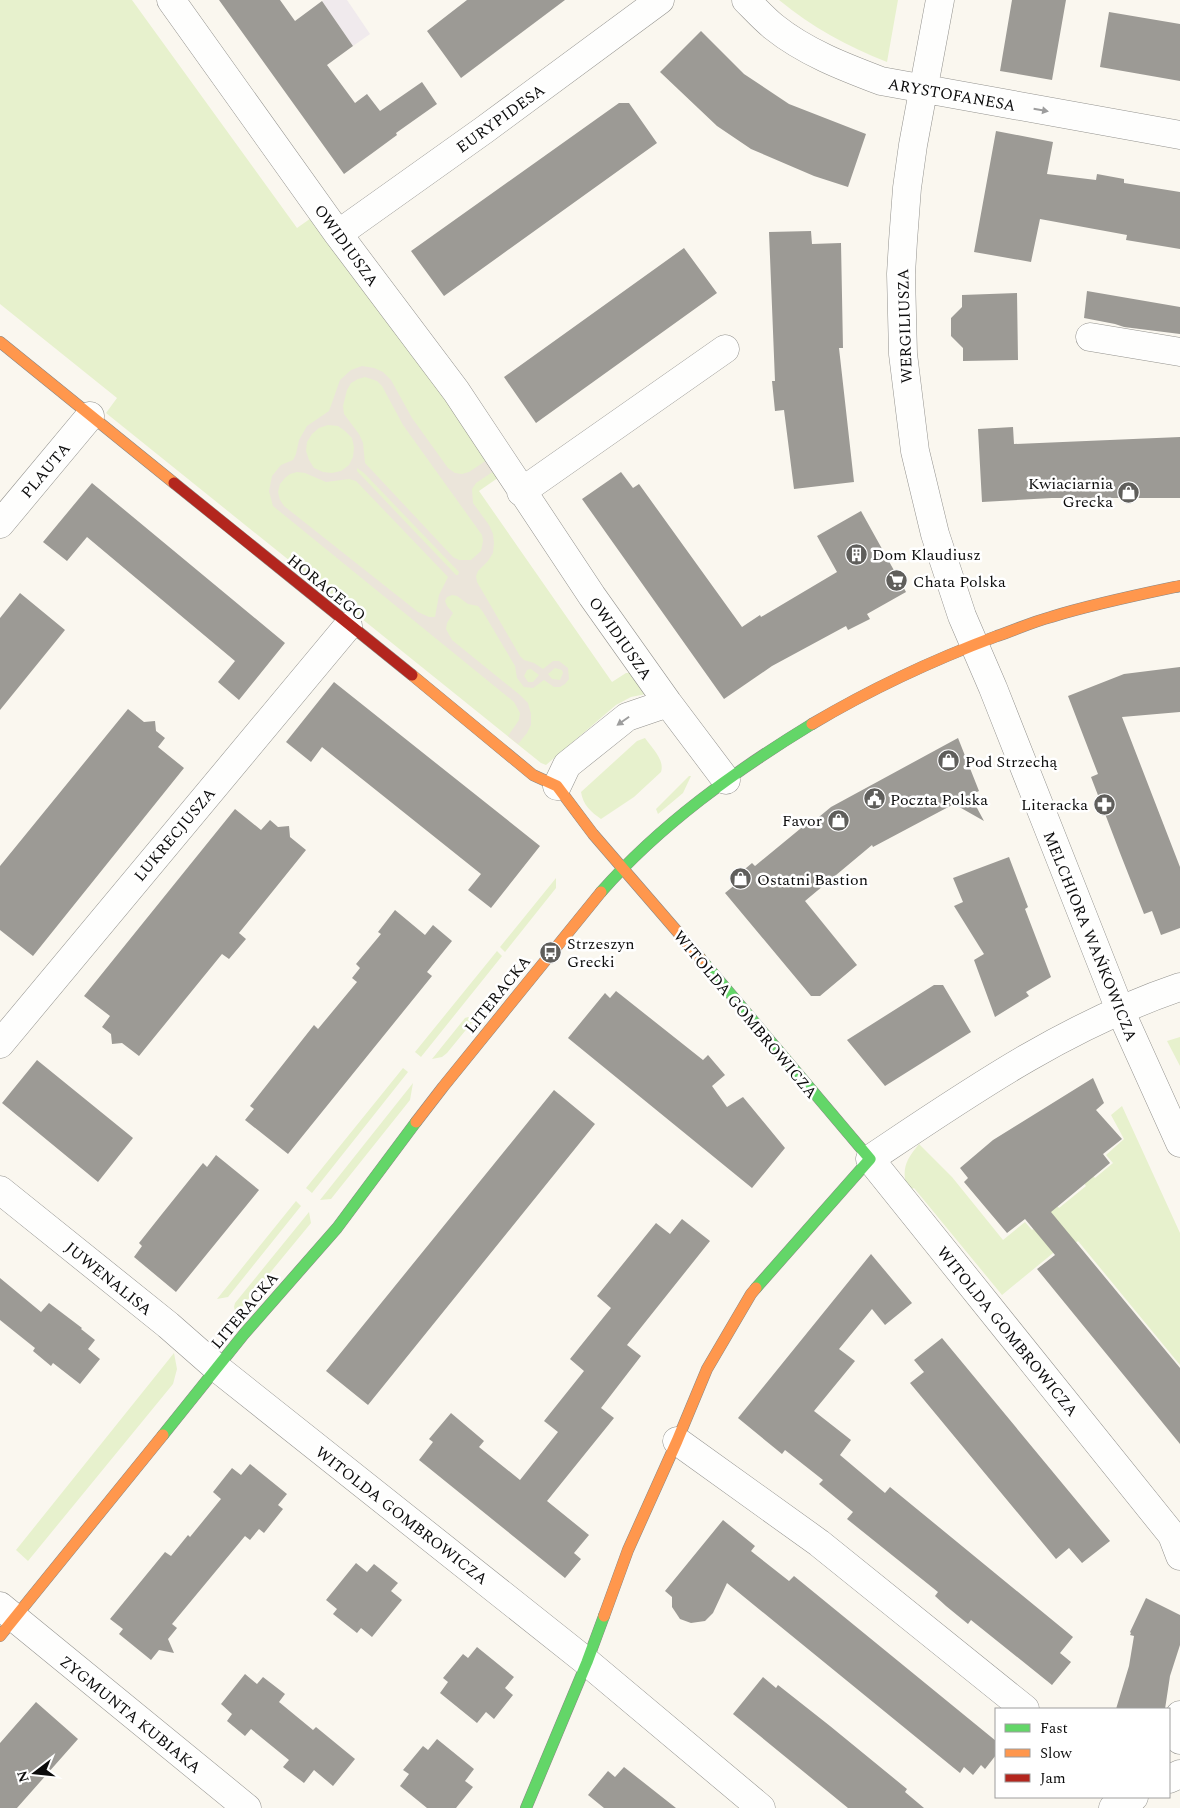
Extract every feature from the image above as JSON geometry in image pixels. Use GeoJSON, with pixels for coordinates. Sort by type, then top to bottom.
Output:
{"type":"FeatureCollection","features":[{"type":"Feature","properties":{"kind":"street","name":"OWIDIUSZA"},"geometry":{"type":"LineString","coordinates":[[171,0],[338,234],[456,391],[521,492],[592,596],[668,703],[726,780]]}},
{"type":"Feature","properties":{"kind":"street","name":"EURYPIDESA"},"geometry":{"type":"LineString","coordinates":[[338,234],[484,130],[660,0]]}},
{"type":"Feature","properties":{"kind":"street","name":"ARYSTOFANESA"},"geometry":{"type":"LineString","coordinates":[[746,0],[774,27],[804,47],[838,64],[881,81],[1180,135]]}},
{"type":"Feature","properties":{"kind":"street","name":"WERGILIUSZA"},"geometry":{"type":"LineString","coordinates":[[940,0],[907,188],[901,274],[903,354],[915,451],[928,508],[956,600],[974,644]]}},
{"type":"Feature","properties":{"kind":"street"},"geometry":{"type":"LineString","coordinates":[[1090,337],[1180,352]]}},
{"type":"Feature","properties":{"kind":"street","name":"HORACEGO"},"geometry":{"type":"LineString","coordinates":[[0,342],[348,626],[451,706],[533,775],[557,786],[593,834],[623,867]]}},
{"type":"Feature","properties":{"kind":"street"},"geometry":{"type":"LineString","coordinates":[[521,492],[726,349]]}},
{"type":"Feature","properties":{"kind":"street","name":"PLAUTA"},"geometry":{"type":"LineString","coordinates":[[0,524],[90,416]]}},
{"type":"Feature","properties":{"kind":"street","name":"LITERACKA"},"geometry":{"type":"LineString","coordinates":[[5,1620],[337,1228],[443,1087],[590,904],[623,867],[662,831],[761,755],[846,703],[893,679],[974,644],[1049,617],[1103,602],[1180,586]]}},
{"type":"Feature","properties":{"kind":"street","name":"LUKRECJUSZA"},"geometry":{"type":"LineString","coordinates":[[0,1044],[348,626]]}},
{"type":"Feature","properties":{"kind":"street","name":"MELCHIORA WAŃKOWICZA"},"geometry":{"type":"LineString","coordinates":[[974,644],[1136,1049],[1180,1143]]}},
{"type":"Feature","properties":{"kind":"street"},"geometry":{"type":"LineString","coordinates":[[557,786],[566,765],[627,718],[668,703]]}},
{"type":"Feature","properties":{"kind":"street","name":"WITOLDA GOMBROWICZA"},"geometry":{"type":"LineString","coordinates":[[623,867],[870,1159],[1172,1535],[1180,1556]]}},
{"type":"Feature","properties":{"kind":"street"},"geometry":{"type":"LineString","coordinates":[[526,1808],[588,1662],[628,1550],[707,1369],[751,1294],[870,1159],[993,1077],[1062,1037],[1120,1010],[1180,987]]}},
{"type":"Feature","properties":{"kind":"street","name":"JUWENALISA"},"geometry":{"type":"LineString","coordinates":[[0,1190],[168,1325],[217,1368]]}},
{"type":"Feature","properties":{"kind":"street","name":"WITOLDA GOMBROWICZA"},"geometry":{"type":"LineString","coordinates":[[217,1368],[588,1662],[761,1808]]}},
{"type":"Feature","properties":{"kind":"street"},"geometry":{"type":"LineString","coordinates":[[677,1441],[819,1543],[1024,1708]]}},
{"type":"Feature","properties":{"kind":"street","name":"ZYGMUNTA KUBIAKA"},"geometry":{"type":"LineString","coordinates":[[5,1620],[247,1808]]}},
{"type":"Feature","properties":{"kind":"street"},"geometry":{"type":"LineString","coordinates":[[1180,1715],[1180,1740]]}},
{"type":"Feature","properties":{"kind":"street"},"geometry":{"type":"LineString","coordinates":[[1113,1808],[1132,1798]]}},
{"type":"Feature","properties":{"kind":"shaded area"},"geometry":{"type":"Polygon","coordinates":[[[347,0],[370,34],[353,46],[322,1],[347,0]]]}},
{"type":"Feature","properties":{"kind":"shaded area"},"geometry":{"type":"Polygon","coordinates":[[[362,366],[383,372],[391,380],[412,418],[448,468],[455,473],[469,472],[490,458],[497,469],[476,483],[472,489],[473,503],[489,525],[494,543],[493,553],[478,571],[476,576],[477,582],[520,656],[524,660],[534,663],[543,669],[553,661],[559,661],[568,668],[569,679],[560,687],[554,687],[544,680],[533,688],[524,687],[517,678],[515,666],[483,612],[478,606],[468,604],[457,596],[447,597],[445,601],[453,613],[446,629],[452,640],[528,703],[531,725],[518,744],[508,736],[519,720],[520,713],[514,702],[273,506],[269,491],[272,476],[281,465],[293,460],[299,440],[307,426],[329,411],[340,380],[351,370],[362,366]],[[365,377],[351,383],[343,406],[344,414],[359,434],[363,443],[365,463],[453,557],[459,560],[471,560],[481,551],[482,535],[403,425],[382,386],[377,381],[365,377]],[[328,425],[319,428],[307,442],[306,451],[309,460],[314,468],[323,472],[341,471],[349,465],[353,457],[354,447],[352,438],[338,426],[328,425]],[[357,468],[357,471],[456,575],[459,572],[357,468]],[[297,472],[290,474],[280,484],[278,492],[284,506],[418,612],[429,617],[435,617],[439,595],[448,577],[356,481],[349,479],[326,482],[305,473],[297,472]],[[555,668],[548,674],[552,679],[560,680],[563,673],[562,670],[555,668]],[[531,669],[527,670],[524,676],[528,682],[533,682],[539,675],[531,669]]]}},
{"type":"Feature","properties":{"kind":"green space"},"geometry":{"type":"Polygon","coordinates":[[[0,0],[132,0],[297,228],[314,216],[502,475],[479,491],[612,682],[626,673],[632,673],[646,694],[631,697],[616,705],[546,765],[541,763],[106,413],[117,398],[0,304],[0,0]]]}},
{"type":"Feature","properties":{"kind":"green space"},"geometry":{"type":"Polygon","coordinates":[[[779,0],[898,0],[887,62],[831,36],[779,0]]]}},
{"type":"Feature","properties":{"kind":"green space"},"geometry":{"type":"Polygon","coordinates":[[[645,738],[660,759],[661,772],[634,797],[601,819],[588,808],[581,792],[637,741],[645,738]]]}},
{"type":"Feature","properties":{"kind":"green space"},"geometry":{"type":"Polygon","coordinates":[[[691,776],[683,793],[658,814],[656,809],[691,776]]]}},
{"type":"Feature","properties":{"kind":"green space"},"geometry":{"type":"Polygon","coordinates":[[[556,878],[556,888],[505,952],[500,947],[556,878]]]}},
{"type":"Feature","properties":{"kind":"green space"},"geometry":{"type":"Polygon","coordinates":[[[497,951],[502,956],[421,1057],[415,1052],[497,951]]]}},
{"type":"Feature","properties":{"kind":"green space"},"geometry":{"type":"Polygon","coordinates":[[[468,1017],[474,1020],[447,1053],[442,1057],[432,1059],[465,1018],[468,1017]]]}},
{"type":"Feature","properties":{"kind":"green space"},"geometry":{"type":"Polygon","coordinates":[[[1180,1037],[1180,1066],[1167,1041],[1180,1037]]]}},
{"type":"Feature","properties":{"kind":"green space"},"geometry":{"type":"Polygon","coordinates":[[[403,1068],[408,1072],[312,1193],[306,1188],[403,1068]]]}},
{"type":"Feature","properties":{"kind":"green space"},"geometry":{"type":"Polygon","coordinates":[[[413,1083],[410,1100],[331,1199],[320,1200],[413,1083]]]}},
{"type":"Feature","properties":{"kind":"green space"},"geometry":{"type":"Polygon","coordinates":[[[1122,1106],[1180,1233],[1180,1365],[1078,1241],[1073,1245],[1069,1240],[1002,1295],[914,1188],[908,1191],[906,1184],[906,1166],[910,1156],[919,1144],[952,1177],[1003,1240],[1025,1222],[1032,1230],[1050,1216],[1052,1200],[1059,1208],[1086,1186],[1079,1177],[1088,1170],[1095,1178],[1113,1163],[1106,1155],[1124,1139],[1111,1115],[1122,1106]]]}},
{"type":"Feature","properties":{"kind":"green space"},"geometry":{"type":"Polygon","coordinates":[[[296,1201],[301,1206],[228,1297],[217,1299],[296,1201]]]}},
{"type":"Feature","properties":{"kind":"green space"},"geometry":{"type":"Polygon","coordinates":[[[309,1212],[311,1223],[236,1314],[235,1303],[309,1212]]]}},
{"type":"Feature","properties":{"kind":"green space"},"geometry":{"type":"Polygon","coordinates":[[[174,1353],[177,1369],[173,1384],[28,1561],[16,1550],[174,1353]]]}},
{"type":"Feature","properties":{"kind":"building"},"geometry":{"type":"Polygon","coordinates":[[[219,0],[280,0],[295,21],[322,1],[353,46],[327,65],[355,103],[367,94],[380,111],[422,82],[437,104],[344,174],[219,0]]]}},
{"type":"Feature","properties":{"kind":"building"},"geometry":{"type":"Polygon","coordinates":[[[467,0],[565,0],[461,78],[427,31],[467,0]]]}},
{"type":"Feature","properties":{"kind":"building"},"geometry":{"type":"Polygon","coordinates":[[[1012,0],[1066,0],[1052,80],[1000,71],[1012,0]]]}},
{"type":"Feature","properties":{"kind":"building"},"geometry":{"type":"Polygon","coordinates":[[[1109,12],[1180,24],[1180,81],[1100,67],[1109,12]]]}},
{"type":"Feature","properties":{"kind":"building"},"geometry":{"type":"Polygon","coordinates":[[[701,31],[744,74],[789,104],[866,134],[848,187],[814,176],[751,149],[717,126],[660,72],[701,31]]]}},
{"type":"Feature","properties":{"kind":"building"},"geometry":{"type":"Polygon","coordinates":[[[619,103],[629,103],[657,143],[444,296],[411,251],[619,103]]]}},
{"type":"Feature","properties":{"kind":"building"},"geometry":{"type":"Polygon","coordinates":[[[996,131],[1053,142],[1047,174],[1096,180],[1097,174],[1124,179],[1124,183],[1180,192],[1180,249],[1126,240],[1127,235],[1040,219],[1031,262],[974,252],[996,131]]]}},
{"type":"Feature","properties":{"kind":"building"},"geometry":{"type":"Polygon","coordinates":[[[811,231],[812,244],[841,243],[843,348],[839,348],[854,482],[794,489],[784,410],[775,411],[772,381],[775,381],[769,232],[811,231]]]}},
{"type":"Feature","properties":{"kind":"building"},"geometry":{"type":"Polygon","coordinates":[[[684,248],[717,293],[536,423],[504,377],[684,248]]]}},
{"type":"Feature","properties":{"kind":"building"},"geometry":{"type":"Polygon","coordinates":[[[1087,291],[1180,307],[1180,334],[1124,327],[1084,318],[1087,291]]]}},
{"type":"Feature","properties":{"kind":"building"},"geometry":{"type":"Polygon","coordinates":[[[1017,293],[1018,360],[963,361],[963,348],[951,336],[951,318],[962,307],[962,295],[1017,293]]]}},
{"type":"Feature","properties":{"kind":"building"},"geometry":{"type":"Polygon","coordinates":[[[1013,427],[1014,444],[1180,437],[1180,498],[1052,498],[982,502],[978,429],[1013,427]]]}},
{"type":"Feature","properties":{"kind":"building"},"geometry":{"type":"Polygon","coordinates":[[[621,472],[633,488],[639,484],[742,627],[837,572],[817,536],[861,511],[906,592],[867,614],[870,619],[848,630],[846,626],[772,666],[724,699],[582,499],[621,472]]]}},
{"type":"Feature","properties":{"kind":"building"},"geometry":{"type":"Polygon","coordinates":[[[92,483],[285,643],[239,700],[218,682],[235,661],[87,537],[67,561],[43,542],[92,483]]]}},
{"type":"Feature","properties":{"kind":"building"},"geometry":{"type":"Polygon","coordinates":[[[20,593],[65,630],[0,710],[0,618],[20,593]]]}},
{"type":"Feature","properties":{"kind":"building"},"geometry":{"type":"Polygon","coordinates":[[[1180,667],[1180,712],[1122,717],[1180,867],[1180,928],[1161,935],[1152,911],[1144,914],[1120,853],[1091,777],[1098,774],[1068,696],[1124,674],[1180,667]]]}},
{"type":"Feature","properties":{"kind":"building"},"geometry":{"type":"Polygon","coordinates":[[[334,682],[540,846],[491,908],[468,890],[481,874],[322,747],[311,762],[286,742],[334,682]]]}},
{"type":"Feature","properties":{"kind":"building"},"geometry":{"type":"Polygon","coordinates":[[[128,709],[144,722],[155,721],[156,731],[165,738],[158,747],[184,768],[33,956],[0,930],[0,866],[128,709]]]}},
{"type":"Feature","properties":{"kind":"building"},"geometry":{"type":"Polygon","coordinates":[[[958,738],[979,791],[970,795],[984,821],[954,804],[873,847],[872,845],[805,901],[857,965],[820,996],[811,996],[725,893],[736,884],[732,880],[752,863],[755,866],[806,824],[808,826],[831,807],[958,738]]]}},
{"type":"Feature","properties":{"kind":"building"},"geometry":{"type":"Polygon","coordinates":[[[235,809],[261,830],[270,820],[278,827],[289,826],[290,837],[306,850],[239,933],[246,939],[229,959],[222,954],[139,1056],[122,1043],[112,1044],[111,1034],[102,1027],[110,1016],[84,996],[235,809]]]}},
{"type":"Feature","properties":{"kind":"building"},"geometry":{"type":"Polygon","coordinates":[[[1009,857],[1028,907],[1025,909],[1051,977],[1026,992],[1029,996],[995,1017],[974,960],[984,954],[954,906],[963,902],[953,878],[1009,857]]]}},
{"type":"Feature","properties":{"kind":"building"},"geometry":{"type":"Polygon","coordinates":[[[395,910],[425,935],[433,925],[452,941],[427,972],[432,976],[288,1154],[245,1120],[254,1109],[250,1106],[314,1025],[318,1029],[357,982],[352,978],[360,968],[356,964],[381,934],[378,932],[395,910]]]}},
{"type":"Feature","properties":{"kind":"building"},"geometry":{"type":"Polygon","coordinates":[[[934,985],[943,985],[971,1032],[885,1086],[847,1040],[934,985]]]}},
{"type":"Feature","properties":{"kind":"building"},"geometry":{"type":"Polygon","coordinates":[[[616,991],[703,1060],[708,1055],[725,1075],[712,1086],[727,1107],[743,1097],[785,1148],[752,1188],[568,1038],[605,993],[610,998],[616,991]]]}},
{"type":"Feature","properties":{"kind":"building"},"geometry":{"type":"Polygon","coordinates":[[[37,1060],[133,1138],[98,1182],[2,1103],[37,1060]]]}},
{"type":"Feature","properties":{"kind":"building"},"geometry":{"type":"Polygon","coordinates":[[[1093,1078],[1104,1103],[1096,1110],[1122,1139],[1103,1154],[1110,1163],[1051,1212],[1180,1368],[1180,1444],[1037,1269],[1055,1255],[1025,1219],[1007,1233],[964,1182],[968,1178],[960,1168],[993,1140],[1093,1078]]]}},
{"type":"Feature","properties":{"kind":"building"},"geometry":{"type":"Polygon","coordinates":[[[554,1090],[595,1124],[368,1405],[326,1371],[554,1090]]]}},
{"type":"Feature","properties":{"kind":"building"},"geometry":{"type":"Polygon","coordinates":[[[216,1155],[259,1190],[176,1292],[134,1257],[142,1246],[139,1243],[203,1163],[207,1167],[216,1155]]]}},
{"type":"Feature","properties":{"kind":"building"},"geometry":{"type":"Polygon","coordinates":[[[682,1219],[710,1241],[627,1345],[641,1356],[601,1408],[614,1418],[547,1501],[589,1535],[574,1553],[581,1559],[565,1578],[419,1460],[433,1442],[429,1439],[451,1413],[484,1441],[479,1447],[520,1480],[558,1432],[544,1421],[584,1371],[570,1359],[611,1308],[597,1296],[656,1223],[670,1234],[682,1219]]]}},
{"type":"Feature","properties":{"kind":"building"},"geometry":{"type":"Polygon","coordinates":[[[871,1254],[912,1303],[885,1325],[872,1309],[839,1349],[855,1361],[814,1411],[851,1440],[840,1455],[885,1493],[890,1487],[1073,1637],[1060,1653],[1071,1662],[1052,1685],[971,1620],[968,1624],[946,1606],[935,1596],[938,1592],[847,1519],[853,1512],[819,1484],[823,1480],[785,1450],[782,1454],[738,1418],[871,1254]]]}},
{"type":"Feature","properties":{"kind":"building"},"geometry":{"type":"Polygon","coordinates":[[[0,1278],[41,1312],[49,1303],[95,1340],[88,1349],[100,1359],[80,1384],[53,1363],[51,1366],[33,1351],[35,1348],[0,1320],[0,1278]]]}},
{"type":"Feature","properties":{"kind":"building"},"geometry":{"type":"Polygon","coordinates":[[[942,1338],[1110,1541],[1082,1563],[1069,1548],[1056,1559],[910,1383],[924,1372],[914,1360],[942,1338]]]}},
{"type":"Feature","properties":{"kind":"building"},"geometry":{"type":"Polygon","coordinates":[[[250,1464],[287,1494],[278,1505],[283,1509],[264,1533],[259,1529],[250,1540],[245,1536],[172,1624],[177,1628],[168,1639],[174,1653],[159,1650],[151,1660],[119,1634],[123,1629],[110,1619],[165,1552],[171,1556],[188,1535],[190,1537],[221,1499],[213,1492],[232,1468],[241,1475],[250,1464]]]}},
{"type":"Feature","properties":{"kind":"building"},"geometry":{"type":"Polygon","coordinates":[[[723,1520],[755,1546],[751,1551],[789,1581],[794,1576],[995,1740],[995,1756],[985,1769],[981,1765],[973,1775],[964,1767],[960,1773],[727,1583],[713,1613],[705,1621],[691,1623],[680,1619],[672,1607],[672,1597],[665,1591],[723,1520]]]}},
{"type":"Feature","properties":{"kind":"building"},"geometry":{"type":"Polygon","coordinates":[[[356,1563],[367,1572],[374,1564],[398,1583],[391,1591],[402,1600],[372,1637],[361,1628],[357,1633],[333,1614],[337,1609],[326,1600],[356,1563]]]}},
{"type":"Feature","properties":{"kind":"building"},"geometry":{"type":"Polygon","coordinates":[[[1146,1598],[1180,1615],[1180,1645],[1170,1676],[1165,1708],[1116,1708],[1129,1666],[1134,1636],[1130,1635],[1146,1598]]]}},
{"type":"Feature","properties":{"kind":"building"},"geometry":{"type":"Polygon","coordinates":[[[477,1647],[514,1677],[505,1688],[513,1695],[494,1719],[486,1712],[477,1723],[440,1693],[448,1682],[443,1678],[463,1654],[468,1658],[477,1647]]]}},
{"type":"Feature","properties":{"kind":"building"},"geometry":{"type":"Polygon","coordinates":[[[245,1674],[257,1684],[263,1677],[285,1694],[279,1702],[313,1730],[316,1727],[355,1759],[333,1786],[314,1770],[304,1783],[283,1767],[289,1760],[251,1729],[245,1736],[227,1721],[232,1714],[221,1704],[245,1674]]]}},
{"type":"Feature","properties":{"kind":"building"},"geometry":{"type":"Polygon","coordinates":[[[763,1677],[776,1688],[778,1685],[830,1726],[907,1789],[905,1792],[924,1808],[848,1808],[733,1714],[763,1677]]]}},
{"type":"Feature","properties":{"kind":"building"},"geometry":{"type":"Polygon","coordinates":[[[36,1702],[78,1739],[17,1808],[0,1808],[0,1743],[36,1702]]]}},
{"type":"Feature","properties":{"kind":"building"},"geometry":{"type":"Polygon","coordinates":[[[437,1739],[474,1769],[465,1781],[473,1787],[456,1808],[427,1808],[400,1786],[409,1774],[403,1770],[423,1746],[428,1750],[437,1739]]]}},
{"type":"Feature","properties":{"kind":"building"},"geometry":{"type":"Polygon","coordinates":[[[624,1767],[676,1808],[604,1808],[588,1795],[608,1771],[615,1777],[624,1767]]]}},
{"type":"Feature","properties":{"kind":"traffic: fast"},"geometry":{"type":"LineString","coordinates":[[601,892],[648,844],[700,800],[812,724]]}},
{"type":"Feature","properties":{"kind":"traffic: fast"},"geometry":{"type":"LineString","coordinates":[[701,959],[870,1159],[756,1288]]}},
{"type":"Feature","properties":{"kind":"traffic: fast"},"geometry":{"type":"LineString","coordinates":[[163,1435],[244,1334],[337,1228],[416,1122]]}},
{"type":"Feature","properties":{"kind":"traffic: fast"},"geometry":{"type":"LineString","coordinates":[[526,1808],[587,1662],[604,1616]]}},
{"type":"Feature","properties":{"kind":"traffic: slow"},"geometry":{"type":"LineString","coordinates":[[0,342],[174,483]]}},
{"type":"Feature","properties":{"kind":"traffic: slow"},"geometry":{"type":"LineString","coordinates":[[812,724],[903,676],[997,636],[1067,612],[1180,586]]}},
{"type":"Feature","properties":{"kind":"traffic: slow"},"geometry":{"type":"LineString","coordinates":[[412,675],[533,775],[557,786],[593,834],[701,959]]}},
{"type":"Feature","properties":{"kind":"traffic: slow"},"geometry":{"type":"LineString","coordinates":[[416,1122],[601,892]]}},
{"type":"Feature","properties":{"kind":"traffic: slow"},"geometry":{"type":"LineString","coordinates":[[604,1616],[628,1550],[707,1369],[756,1288]]}},
{"type":"Feature","properties":{"kind":"traffic: slow"},"geometry":{"type":"LineString","coordinates":[[0,1636],[163,1435]]}},
{"type":"Feature","properties":{"kind":"traffic: jam"},"geometry":{"type":"LineString","coordinates":[[174,483],[412,675]]}},
{"type":"Feature","properties":{"kind":"place","name":"Kwiaciarnia Grecka"},"geometry":{"type":"Point","coordinates":[1129,492]}},
{"type":"Feature","properties":{"kind":"place","name":"Dom Klaudiusz"},"geometry":{"type":"Point","coordinates":[856,554]}},
{"type":"Feature","properties":{"kind":"place","name":"Chata Polska"},"geometry":{"type":"Point","coordinates":[897,581]}},
{"type":"Feature","properties":{"kind":"place","name":"Pod Strzechą"},"geometry":{"type":"Point","coordinates":[949,761]}},
{"type":"Feature","properties":{"kind":"place","name":"Poczta Polska"},"geometry":{"type":"Point","coordinates":[874,799]}},
{"type":"Feature","properties":{"kind":"place","name":"Literacka"},"geometry":{"type":"Point","coordinates":[1104,804]}},
{"type":"Feature","properties":{"kind":"place","name":"Favor"},"geometry":{"type":"Point","coordinates":[838,820]}},
{"type":"Feature","properties":{"kind":"place","name":"Ostatni Bastion"},"geometry":{"type":"Point","coordinates":[741,879]}},
{"type":"Feature","properties":{"kind":"place","name":"Strzeszyn Grecki"},"geometry":{"type":"Point","coordinates":[551,952]}}]}
